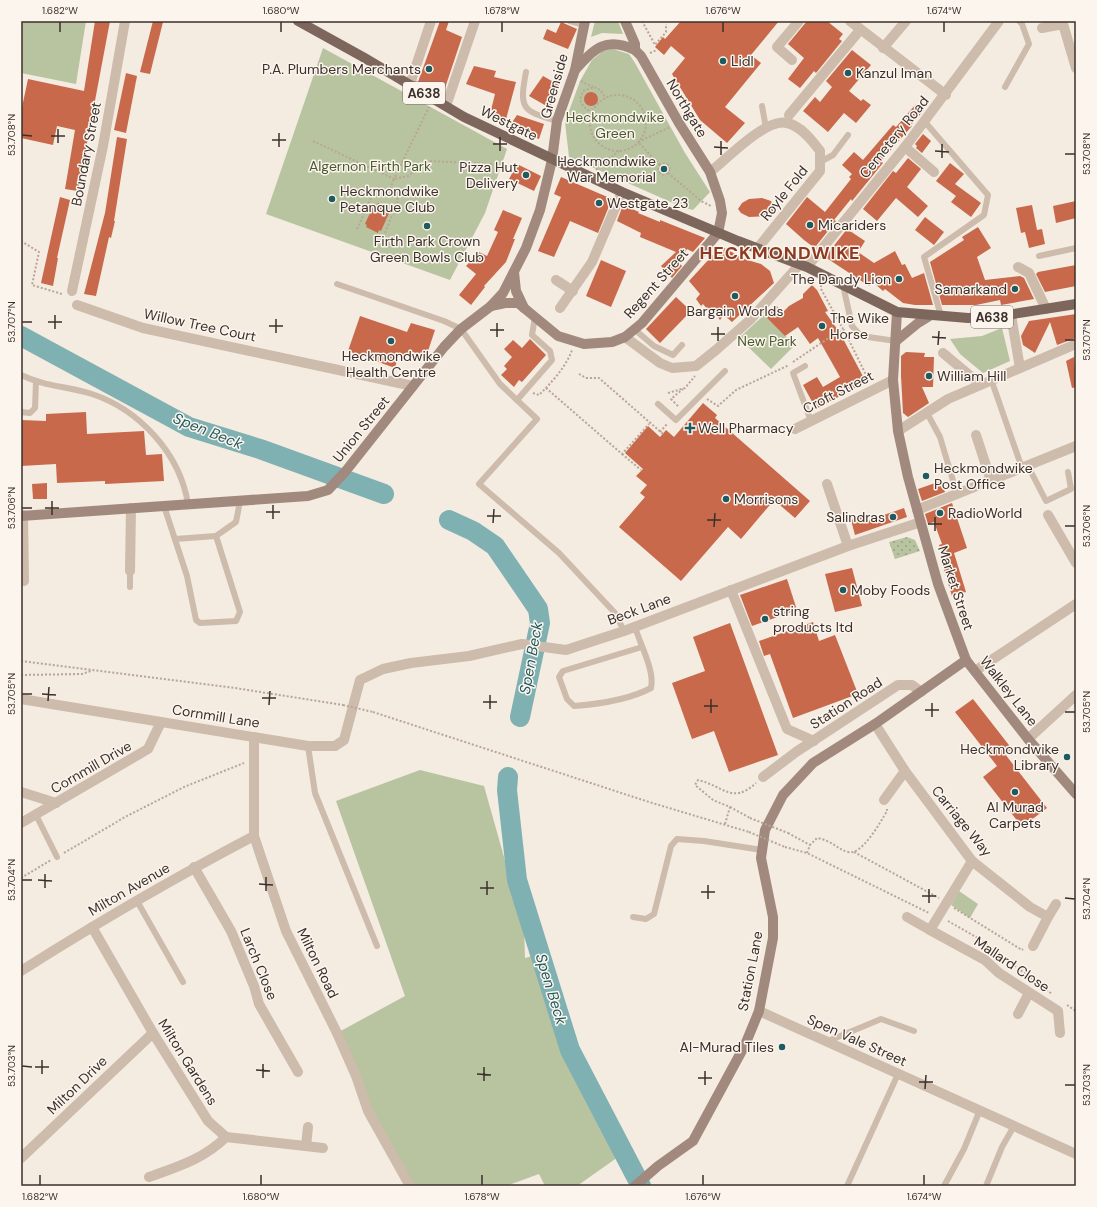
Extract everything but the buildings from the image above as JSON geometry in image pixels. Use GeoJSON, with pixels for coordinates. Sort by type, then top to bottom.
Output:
{"type":"FeatureCollection","features":[{"type":"Feature","properties":{"kind":"main road","name":"Westgate"},"geometry":{"type":"LineString","coordinates":[[298,21],[410,84],[464,117],[622,192],[718,233]]}},
{"type":"Feature","properties":{"kind":"main road","name":"A638"},"geometry":{"type":"LineString","coordinates":[[718,233],[757,249],[804,265],[897,312],[968,318],[1011,315],[1076,304]]}},
{"type":"Feature","properties":{"kind":"street","name":"Boundary Street"},"geometry":{"type":"LineString","coordinates":[[67,293],[103,146],[125,21]]}},
{"type":"Feature","properties":{"kind":"street"},"geometry":{"type":"LineString","coordinates":[[410,84],[431,21]]}},
{"type":"Feature","properties":{"kind":"street"},"geometry":{"type":"LineString","coordinates":[[446,106],[475,21]]}},
{"type":"Feature","properties":{"kind":"street","name":"Northgate"},"geometry":{"type":"LineString","coordinates":[[626,21],[635,44],[635,50],[641,56],[679,123],[710,172],[720,201],[722,213],[718,233]]}},
{"type":"Feature","properties":{"kind":"street"},"geometry":{"type":"LineString","coordinates":[[792,60],[777,48],[799,21]]}},
{"type":"Feature","properties":{"kind":"street"},"geometry":{"type":"LineString","coordinates":[[850,21],[883,48],[946,94]]}},
{"type":"Feature","properties":{"kind":"street"},"geometry":{"type":"LineString","coordinates":[[883,48],[906,21]]}},
{"type":"Feature","properties":{"kind":"street","name":"Cemetery Road"},"geometry":{"type":"LineString","coordinates":[[625,337],[660,363],[672,368],[696,366],[716,350],[751,319],[804,265],[925,122],[999,21]]}},
{"type":"Feature","properties":{"kind":"street","name":"Greenside"},"geometry":{"type":"LineString","coordinates":[[552,160],[557,121],[574,73],[585,23]]}},
{"type":"Feature","properties":{"kind":"street"},"geometry":{"type":"LineString","coordinates":[[1042,28],[1063,24],[1076,68]]}},
{"type":"Feature","properties":{"kind":"street"},"geometry":{"type":"LineString","coordinates":[[789,115],[860,30]]}},
{"type":"Feature","properties":{"kind":"street"},"geometry":{"type":"LineString","coordinates":[[574,73],[589,55],[599,47],[608,43],[623,44],[635,50]]}},
{"type":"Feature","properties":{"kind":"street","name":"Royle Fold"},"geometry":{"type":"LineString","coordinates":[[757,249],[820,171],[820,151],[797,126],[786,122],[774,124],[766,128]]}},
{"type":"Feature","properties":{"kind":"street"},"geometry":{"type":"LineString","coordinates":[[710,172],[766,128]]}},
{"type":"Feature","properties":{"kind":"street"},"geometry":{"type":"LineString","coordinates":[[905,147],[934,172]]}},
{"type":"Feature","properties":{"kind":"street","name":"Union Street"},"geometry":{"type":"LineString","coordinates":[[22,515],[308,496],[328,490],[345,472],[413,386],[461,329],[491,306],[503,293],[526,248],[540,210],[552,160]]}},
{"type":"Feature","properties":{"kind":"street"},"geometry":{"type":"LineString","coordinates":[[560,308],[592,262],[622,192]]}},
{"type":"Feature","properties":{"kind":"street","name":"Regent Street"},"geometry":{"type":"LineString","coordinates":[[491,306],[505,303],[518,303],[558,336],[584,344],[612,342],[625,337],[634,330],[718,233]]}},
{"type":"Feature","properties":{"kind":"street"},"geometry":{"type":"LineString","coordinates":[[1018,267],[1029,272],[1046,309]]}},
{"type":"Feature","properties":{"kind":"street","name":"Regent Street"},"geometry":{"type":"LineString","coordinates":[[514,272],[516,291],[524,308]]}},
{"type":"Feature","properties":{"kind":"street"},"geometry":{"type":"LineString","coordinates":[[556,280],[573,291]]}},
{"type":"Feature","properties":{"kind":"street","name":"Willow Tree Court"},"geometry":{"type":"LineString","coordinates":[[77,305],[143,328],[413,386]]}},
{"type":"Feature","properties":{"kind":"street","name":"Market Street"},"geometry":{"type":"LineString","coordinates":[[897,312],[893,380],[898,430],[908,477],[938,584],[966,660]]}},
{"type":"Feature","properties":{"kind":"street"},"geometry":{"type":"LineString","coordinates":[[1011,315],[1020,368]]}},
{"type":"Feature","properties":{"kind":"street"},"geometry":{"type":"LineString","coordinates":[[896,341],[918,323],[936,316]]}},
{"type":"Feature","properties":{"kind":"street"},"geometry":{"type":"LineString","coordinates":[[898,430],[948,399],[991,379],[1076,344]]}},
{"type":"Feature","properties":{"kind":"street"},"geometry":{"type":"LineString","coordinates":[[943,353],[980,384]]}},
{"type":"Feature","properties":{"kind":"street","name":"Croft Street"},"geometry":{"type":"LineString","coordinates":[[795,429],[893,380]]}},
{"type":"Feature","properties":{"kind":"street"},"geometry":{"type":"LineString","coordinates":[[976,435],[991,480]]}},
{"type":"Feature","properties":{"kind":"street"},"geometry":{"type":"LineString","coordinates":[[917,510],[1076,446]]}},
{"type":"Feature","properties":{"kind":"street"},"geometry":{"type":"LineString","coordinates":[[827,484],[848,546]]}},
{"type":"Feature","properties":{"kind":"street"},"geometry":{"type":"LineString","coordinates":[[130,570],[131,508]]}},
{"type":"Feature","properties":{"kind":"street"},"geometry":{"type":"LineString","coordinates":[[22,515],[24,581]]}},
{"type":"Feature","properties":{"kind":"street"},"geometry":{"type":"LineString","coordinates":[[1048,515],[1076,563]]}},
{"type":"Feature","properties":{"kind":"street","name":"Beck Lane"},"geometry":{"type":"LineString","coordinates":[[360,680],[383,669],[411,663],[469,656],[522,644],[566,650],[635,627],[848,546],[921,522]]}},
{"type":"Feature","properties":{"kind":"street"},"geometry":{"type":"LineString","coordinates":[[1066,547],[1076,541]]}},
{"type":"Feature","properties":{"kind":"street"},"geometry":{"type":"LineString","coordinates":[[731,590],[786,729],[814,741]]}},
{"type":"Feature","properties":{"kind":"street"},"geometry":{"type":"LineString","coordinates":[[975,671],[1076,604]]}},
{"type":"Feature","properties":{"kind":"street"},"geometry":{"type":"LineString","coordinates":[[920,692],[966,660]]}},
{"type":"Feature","properties":{"kind":"street","name":"Walkley Lane"},"geometry":{"type":"LineString","coordinates":[[966,660],[1028,738],[1075,790]]}},
{"type":"Feature","properties":{"kind":"street","name":"Cornmill Lane"},"geometry":{"type":"LineString","coordinates":[[21,699],[308,746],[335,746],[344,740],[360,680]]}},
{"type":"Feature","properties":{"kind":"street","name":"Station Road"},"geometry":{"type":"LineString","coordinates":[[763,776],[898,685],[912,684],[920,692]]}},
{"type":"Feature","properties":{"kind":"street","name":"Station Lane"},"geometry":{"type":"LineString","coordinates":[[635,1186],[693,1141],[745,1045],[759,1011],[773,938],[772,917],[761,858],[765,830],[783,795],[814,763],[875,724],[920,692]]}},
{"type":"Feature","properties":{"kind":"street"},"geometry":{"type":"LineString","coordinates":[[1028,738],[1076,695]]}},
{"type":"Feature","properties":{"kind":"street","name":"Cornmill Drive"},"geometry":{"type":"LineString","coordinates":[[21,824],[148,749],[161,722]]}},
{"type":"Feature","properties":{"kind":"street","name":"Carriage Way"},"geometry":{"type":"LineString","coordinates":[[875,724],[905,771],[972,861],[1030,907],[1048,917]]}},
{"type":"Feature","properties":{"kind":"street","name":"Milton Road"},"geometry":{"type":"LineString","coordinates":[[254,736],[254,836],[286,931],[337,1033],[356,1076],[368,1111],[410,1186]]}},
{"type":"Feature","properties":{"kind":"street"},"geometry":{"type":"LineString","coordinates":[[884,800],[905,771]]}},
{"type":"Feature","properties":{"kind":"street"},"geometry":{"type":"LineString","coordinates":[[21,792],[56,803]]}},
{"type":"Feature","properties":{"kind":"street","name":"Milton Avenue"},"geometry":{"type":"LineString","coordinates":[[21,971],[194,867],[254,836]]}},
{"type":"Feature","properties":{"kind":"street"},"geometry":{"type":"LineString","coordinates":[[930,930],[972,861]]}},
{"type":"Feature","properties":{"kind":"street","name":"Larch Close"},"geometry":{"type":"LineString","coordinates":[[194,867],[231,930],[254,986],[259,1004],[298,1072]]}},
{"type":"Feature","properties":{"kind":"street"},"geometry":{"type":"LineString","coordinates":[[1033,946],[1056,904]]}},
{"type":"Feature","properties":{"kind":"street","name":"Mallard Close"},"geometry":{"type":"LineString","coordinates":[[907,917],[985,960],[999,973],[1058,1011],[1060,1033]]}},
{"type":"Feature","properties":{"kind":"street","name":"Milton Gardens"},"geometry":{"type":"LineString","coordinates":[[92,927],[153,1033],[208,1121],[226,1137]]}},
{"type":"Feature","properties":{"kind":"street"},"geometry":{"type":"LineString","coordinates":[[1018,1014],[1029,993]]}},
{"type":"Feature","properties":{"kind":"street","name":"Spen Vale Street"},"geometry":{"type":"LineString","coordinates":[[759,1011],[1076,1154]]}},
{"type":"Feature","properties":{"kind":"street","name":"Milton Drive"},"geometry":{"type":"LineString","coordinates":[[21,1158],[153,1033]]}},
{"type":"Feature","properties":{"kind":"street"},"geometry":{"type":"LineString","coordinates":[[306,1146],[308,1127]]}},
{"type":"Feature","properties":{"kind":"street"},"geometry":{"type":"LineString","coordinates":[[149,1177],[194,1161],[214,1149],[226,1137],[323,1148]]}},
{"type":"Feature","properties":{"kind":"lane"},"geometry":{"type":"LineString","coordinates":[[570,21],[585,23]]}},
{"type":"Feature","properties":{"kind":"lane"},"geometry":{"type":"LineString","coordinates":[[1005,87],[1029,44],[1022,24],[1018,21]]}},
{"type":"Feature","properties":{"kind":"lane"},"geometry":{"type":"LineString","coordinates":[[526,72],[521,96],[525,107],[534,114],[557,121]]}},
{"type":"Feature","properties":{"kind":"lane"},"geometry":{"type":"LineString","coordinates":[[762,106],[766,128]]}},
{"type":"Feature","properties":{"kind":"lane"},"geometry":{"type":"LineString","coordinates":[[925,122],[988,195],[984,216],[924,257],[936,316]]}},
{"type":"Feature","properties":{"kind":"lane"},"geometry":{"type":"LineString","coordinates":[[820,162],[833,155],[848,135]]}},
{"type":"Feature","properties":{"kind":"lane"},"geometry":{"type":"LineString","coordinates":[[1039,256],[1076,248]]}},
{"type":"Feature","properties":{"kind":"lane"},"geometry":{"type":"LineString","coordinates":[[337,284],[444,321],[461,329],[500,384],[537,419],[479,484],[558,553],[616,613],[624,630]]}},
{"type":"Feature","properties":{"kind":"lane"},"geometry":{"type":"LineString","coordinates":[[843,285],[852,326],[861,336],[896,341]]}},
{"type":"Feature","properties":{"kind":"lane"},"geometry":{"type":"LineString","coordinates":[[517,400],[552,360],[550,351],[532,336],[535,317]]}},
{"type":"Feature","properties":{"kind":"lane"},"geometry":{"type":"LineString","coordinates":[[634,330],[654,346],[673,355],[682,345]]}},
{"type":"Feature","properties":{"kind":"lane"},"geometry":{"type":"LineString","coordinates":[[806,366],[793,373],[811,421]]}},
{"type":"Feature","properties":{"kind":"lane"},"geometry":{"type":"LineString","coordinates":[[658,404],[676,420],[725,371]]}},
{"type":"Feature","properties":{"kind":"lane"},"geometry":{"type":"LineString","coordinates":[[21,375],[36,382],[92,394],[110,401],[133,414],[149,429],[173,464],[186,489],[188,504]]}},
{"type":"Feature","properties":{"kind":"lane"},"geometry":{"type":"LineString","coordinates":[[991,379],[1025,467],[1046,501],[1071,489],[1068,472]]}},
{"type":"Feature","properties":{"kind":"lane"},"geometry":{"type":"LineString","coordinates":[[21,412],[30,413],[35,408],[36,382]]}},
{"type":"Feature","properties":{"kind":"lane"},"geometry":{"type":"LineString","coordinates":[[927,413],[940,437],[957,494]]}},
{"type":"Feature","properties":{"kind":"lane"},"geometry":{"type":"LineString","coordinates":[[175,539],[216,536],[236,522],[240,501]]}},
{"type":"Feature","properties":{"kind":"lane"},"geometry":{"type":"LineString","coordinates":[[164,506],[187,576],[196,620],[200,623],[236,621],[240,612],[216,536]]}},
{"type":"Feature","properties":{"kind":"lane"},"geometry":{"type":"LineString","coordinates":[[130,570],[130,587]]}},
{"type":"Feature","properties":{"kind":"lane"},"geometry":{"type":"LineString","coordinates":[[635,627],[646,657],[653,680],[651,688],[641,693],[588,705],[574,706],[567,699],[559,677],[563,671],[642,647]]}},
{"type":"Feature","properties":{"kind":"lane"},"geometry":{"type":"LineString","coordinates":[[308,746],[316,793],[377,946]]}},
{"type":"Feature","properties":{"kind":"lane"},"geometry":{"type":"LineString","coordinates":[[36,815],[57,857]]}},
{"type":"Feature","properties":{"kind":"lane"},"geometry":{"type":"LineString","coordinates":[[634,917],[646,919],[654,914],[671,846],[677,839],[698,840],[762,850]]}},
{"type":"Feature","properties":{"kind":"lane"},"geometry":{"type":"LineString","coordinates":[[137,901],[183,982]]}},
{"type":"Feature","properties":{"kind":"lane"},"geometry":{"type":"LineString","coordinates":[[826,1042],[881,1019],[914,1030]]}},
{"type":"Feature","properties":{"kind":"lane"},"geometry":{"type":"LineString","coordinates":[[847,1186],[898,1074]]}},
{"type":"Feature","properties":{"kind":"lane"},"geometry":{"type":"LineString","coordinates":[[944,1186],[964,1149],[980,1110]]}},
{"type":"Feature","properties":{"kind":"lane"},"geometry":{"type":"LineString","coordinates":[[986,1186],[1002,1147],[1014,1126]]}},
{"type":"Feature","properties":{"kind":"path"},"geometry":{"type":"LineString","coordinates":[[642,21],[654,45],[666,32]]}},
{"type":"Feature","properties":{"kind":"path"},"geometry":{"type":"LineString","coordinates":[[664,39],[666,24]]}},
{"type":"Feature","properties":{"kind":"path"},"geometry":{"type":"LineString","coordinates":[[574,73],[594,88],[600,90],[606,98]]}},
{"type":"Feature","properties":{"kind":"path"},"geometry":{"type":"LineString","coordinates":[[593,112],[586,110],[580,100],[583,91],[594,88]]}},
{"type":"Feature","properties":{"kind":"path"},"geometry":{"type":"LineString","coordinates":[[638,142],[646,128],[644,112],[640,105],[626,96],[618,95],[606,98],[597,105],[593,112],[591,124],[594,136],[605,147],[620,150],[630,148],[638,142],[679,123]]}},
{"type":"Feature","properties":{"kind":"path"},"geometry":{"type":"LineString","coordinates":[[390,190],[433,99]]}},
{"type":"Feature","properties":{"kind":"path"},"geometry":{"type":"LineString","coordinates":[[313,141],[394,180],[408,176],[428,161],[494,164]]}},
{"type":"Feature","properties":{"kind":"path"},"geometry":{"type":"LineString","coordinates":[[638,142],[660,165]]}},
{"type":"Feature","properties":{"kind":"path"},"geometry":{"type":"LineString","coordinates":[[590,168],[596,170],[620,150]]}},
{"type":"Feature","properties":{"kind":"path"},"geometry":{"type":"LineString","coordinates":[[660,165],[663,163],[668,164],[670,168],[668,174]]}},
{"type":"Feature","properties":{"kind":"path"},"geometry":{"type":"LineString","coordinates":[[660,165],[658,171],[661,174],[668,174],[701,201],[722,213]]}},
{"type":"Feature","properties":{"kind":"path"},"geometry":{"type":"LineString","coordinates":[[357,229],[374,192],[379,189],[390,190],[395,193],[398,201],[382,240]]}},
{"type":"Feature","properties":{"kind":"path"},"geometry":{"type":"LineString","coordinates":[[21,241],[39,252],[32,285],[67,293]]}},
{"type":"Feature","properties":{"kind":"path"},"geometry":{"type":"LineString","coordinates":[[821,274],[821,289],[844,330],[873,390]]}},
{"type":"Feature","properties":{"kind":"path"},"geometry":{"type":"LineString","coordinates":[[839,332],[844,330]]}},
{"type":"Feature","properties":{"kind":"path"},"geometry":{"type":"LineString","coordinates":[[705,397],[718,406],[736,390],[790,364],[830,337]]}},
{"type":"Feature","properties":{"kind":"path"},"geometry":{"type":"LineString","coordinates":[[525,391],[539,395],[546,388],[568,361],[575,341]]}},
{"type":"Feature","properties":{"kind":"path"},"geometry":{"type":"LineString","coordinates":[[579,374],[586,378],[599,378],[649,424],[663,434]]}},
{"type":"Feature","properties":{"kind":"path"},"geometry":{"type":"LineString","coordinates":[[546,388],[641,470]]}},
{"type":"Feature","properties":{"kind":"path"},"geometry":{"type":"LineString","coordinates":[[660,432],[668,423],[672,427]]}},
{"type":"Feature","properties":{"kind":"path"},"geometry":{"type":"LineString","coordinates":[[622,454],[649,424]]}},
{"type":"Feature","properties":{"kind":"path"},"geometry":{"type":"LineString","coordinates":[[21,661],[235,688],[343,705],[373,712],[494,750],[649,802],[748,832],[785,846]]}},
{"type":"Feature","properties":{"kind":"path"},"geometry":{"type":"LineString","coordinates":[[21,675],[82,674],[92,671]]}},
{"type":"Feature","properties":{"kind":"path"},"geometry":{"type":"LineString","coordinates":[[21,878],[125,817],[184,787],[254,759]]}},
{"type":"Feature","properties":{"kind":"path"},"geometry":{"type":"LineString","coordinates":[[763,776],[746,793],[732,795],[715,786],[698,780],[695,785],[702,792],[750,818],[788,833],[810,845]]}},
{"type":"Feature","properties":{"kind":"path"},"geometry":{"type":"LineString","coordinates":[[807,853],[810,845],[817,838],[827,840],[848,852],[855,852],[865,844],[887,810],[884,800]]}},
{"type":"Feature","properties":{"kind":"path"},"geometry":{"type":"LineString","coordinates":[[725,825],[730,807]]}},
{"type":"Feature","properties":{"kind":"green space"},"geometry":{"type":"Polygon","coordinates":[[[21,21],[86,21],[76,84],[21,73],[21,21]]]}},
{"type":"Feature","properties":{"kind":"green space"},"geometry":{"type":"Polygon","coordinates":[[[595,21],[618,21],[623,34],[602,33],[591,37],[595,21]]]}},
{"type":"Feature","properties":{"kind":"green space","name":"Algernon Firth Park"},"geometry":{"type":"Polygon","coordinates":[[[323,48],[507,149],[485,213],[450,280],[266,214],[323,48]]]}},
{"type":"Feature","properties":{"kind":"green space","name":"Heckmondwike Green"},"geometry":{"type":"Polygon","coordinates":[[[613,49],[629,54],[685,153],[710,192],[693,210],[682,207],[569,157],[565,122],[580,81],[592,60],[603,51],[613,49]]]}},
{"type":"Feature","properties":{"kind":"green space","name":"New Park"},"geometry":{"type":"Polygon","coordinates":[[[764,315],[795,345],[771,369],[739,338],[764,315]]]}},
{"type":"Feature","properties":{"kind":"green space"},"geometry":{"type":"Polygon","coordinates":[[[1002,328],[1010,361],[983,373],[960,354],[950,339],[982,336],[1002,328]]]}},
{"type":"Feature","properties":{"kind":"green space"},"geometry":{"type":"Polygon","coordinates":[[[907,537],[915,540],[920,551],[895,559],[889,542],[907,537]]]}},
{"type":"Feature","properties":{"kind":"green space"},"geometry":{"type":"Polygon","coordinates":[[[420,770],[484,786],[524,928],[525,958],[540,954],[618,1157],[577,1186],[545,1186],[539,1174],[506,1186],[416,1186],[386,1144],[337,1033],[405,996],[336,801],[420,770]]]}},
{"type":"Feature","properties":{"kind":"green space"},"geometry":{"type":"Polygon","coordinates":[[[959,891],[978,904],[970,918],[951,905],[959,891]]]}},
{"type":"Feature","properties":{"kind":"waterway","name":"Spen Beck"},"geometry":{"type":"LineString","coordinates":[[21,336],[189,427],[260,449],[384,494]]}},
{"type":"Feature","properties":{"kind":"waterway","name":"Spen Beck"},"geometry":{"type":"LineString","coordinates":[[449,520],[473,531],[495,546],[538,609],[540,623],[520,717]]}},
{"type":"Feature","properties":{"kind":"waterway","name":"Spen Beck"},"geometry":{"type":"LineString","coordinates":[[508,777],[507,790],[517,880],[570,1050],[641,1186]]}},
{"type":"Feature","properties":{"kind":"place","name":"Lidl"},"geometry":{"type":"Point","coordinates":[723,61]}},
{"type":"Feature","properties":{"kind":"place","name":"P.A. Plumbers Merchants"},"geometry":{"type":"Point","coordinates":[429,69]}},
{"type":"Feature","properties":{"kind":"place","name":"Kanzul Iman"},"geometry":{"type":"Point","coordinates":[848,73]}},
{"type":"Feature","properties":{"kind":"place","name":"Heckmondwike War Memorial"},"geometry":{"type":"Point","coordinates":[664,169]}},
{"type":"Feature","properties":{"kind":"place","name":"Pizza Hut Delivery"},"geometry":{"type":"Point","coordinates":[526,175]}},
{"type":"Feature","properties":{"kind":"place","name":"Heckmondwike Petanque Club"},"geometry":{"type":"Point","coordinates":[332,199]}},
{"type":"Feature","properties":{"kind":"place","name":"Westgate 23"},"geometry":{"type":"Point","coordinates":[599,203]}},
{"type":"Feature","properties":{"kind":"place","name":"Micariders"},"geometry":{"type":"Point","coordinates":[810,225]}},
{"type":"Feature","properties":{"kind":"place","name":"Firth Park Crown Green Bowls Club"},"geometry":{"type":"Point","coordinates":[427,226]}},
{"type":"Feature","properties":{"kind":"place","name":"The Dandy Lion"},"geometry":{"type":"Point","coordinates":[899,279]}},
{"type":"Feature","properties":{"kind":"place","name":"Samarkand"},"geometry":{"type":"Point","coordinates":[1015,289]}},
{"type":"Feature","properties":{"kind":"place","name":"Bargain Worlds"},"geometry":{"type":"Point","coordinates":[735,296]}},
{"type":"Feature","properties":{"kind":"place","name":"The Wike Horse"},"geometry":{"type":"Point","coordinates":[822,326]}},
{"type":"Feature","properties":{"kind":"place","name":"Heckmondwike Health Centre"},"geometry":{"type":"Point","coordinates":[391,341]}},
{"type":"Feature","properties":{"kind":"place","name":"William Hill"},"geometry":{"type":"Point","coordinates":[929,376]}},
{"type":"Feature","properties":{"kind":"place","name":"Well Pharmacy"},"geometry":{"type":"Point","coordinates":[690,428]}},
{"type":"Feature","properties":{"kind":"place","name":"Heckmondwike Post Office"},"geometry":{"type":"Point","coordinates":[926,476]}},
{"type":"Feature","properties":{"kind":"place","name":"Morrisons"},"geometry":{"type":"Point","coordinates":[726,499]}},
{"type":"Feature","properties":{"kind":"place","name":"RadioWorld"},"geometry":{"type":"Point","coordinates":[940,513]}},
{"type":"Feature","properties":{"kind":"place","name":"Salindras"},"geometry":{"type":"Point","coordinates":[893,517]}},
{"type":"Feature","properties":{"kind":"place","name":"Moby Foods"},"geometry":{"type":"Point","coordinates":[843,590]}},
{"type":"Feature","properties":{"kind":"place","name":"string products ltd"},"geometry":{"type":"Point","coordinates":[765,619]}},
{"type":"Feature","properties":{"kind":"place","name":"Heckmondwike Library"},"geometry":{"type":"Point","coordinates":[1067,757]}},
{"type":"Feature","properties":{"kind":"place","name":"Al Murad Carpets"},"geometry":{"type":"Point","coordinates":[1015,792]}},
{"type":"Feature","properties":{"kind":"place","name":"Al-Murad Tiles"},"geometry":{"type":"Point","coordinates":[782,1047]}},
{"type":"Feature","properties":{"kind":"district","name":"HECKMONDWIKE"},"geometry":{"type":"Point","coordinates":[780,253]}}]}
